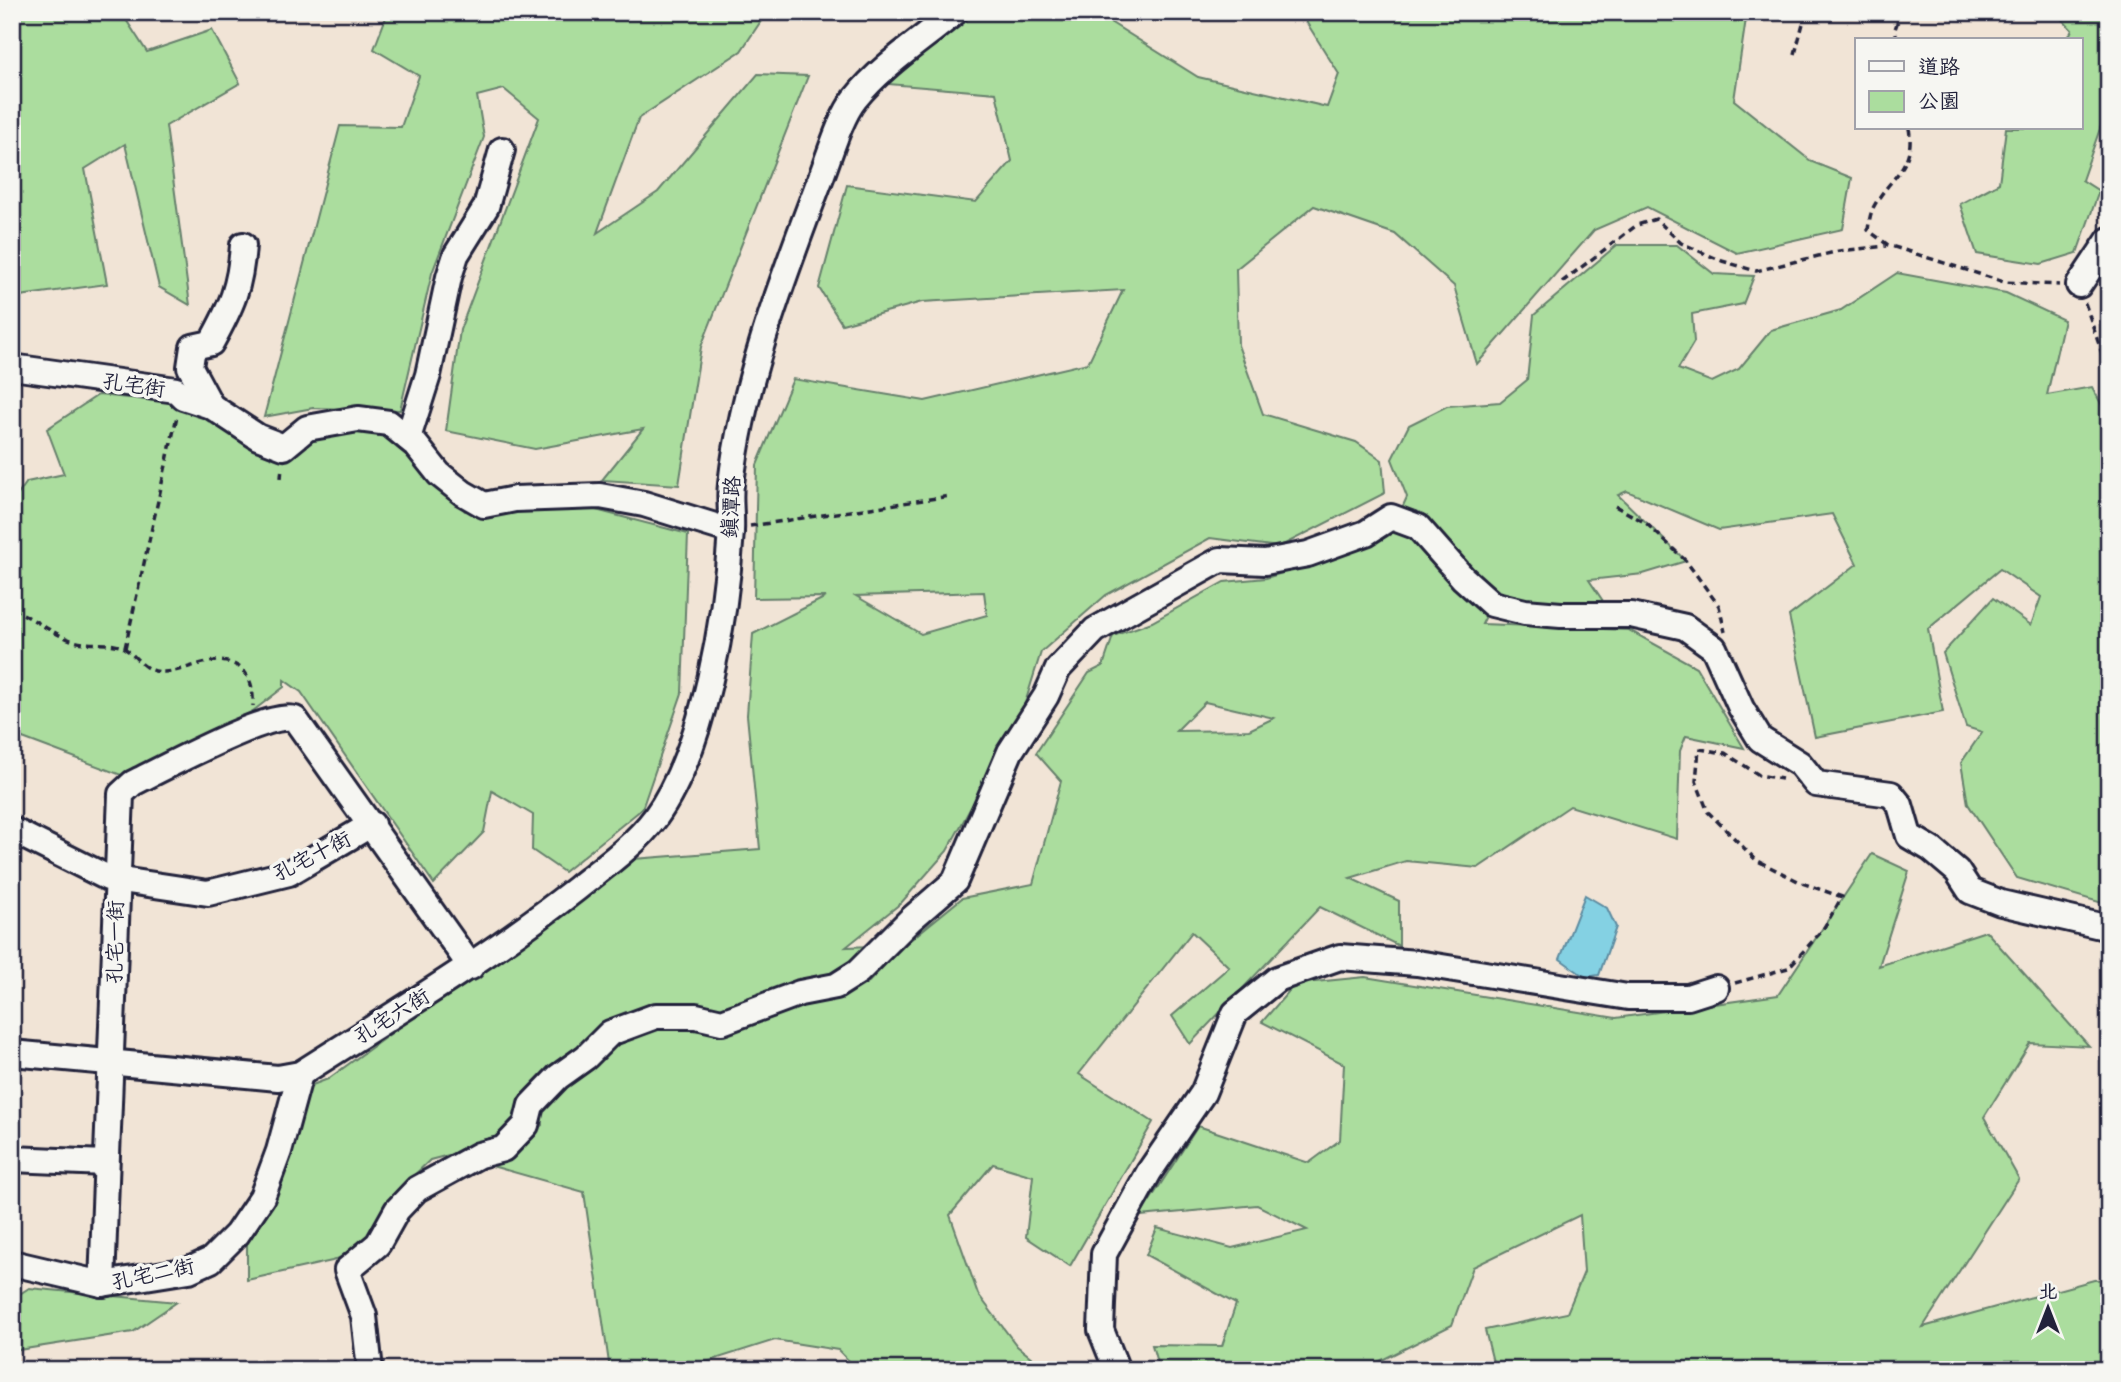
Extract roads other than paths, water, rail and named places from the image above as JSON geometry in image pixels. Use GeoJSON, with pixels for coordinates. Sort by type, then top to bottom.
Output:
{"type":"FeatureCollection","features":[{"type":"Feature","properties":{"kind":"street","name":"鎮潭路"},"geometry":{"type":"LineString","coordinates":[[471,967],[618,855],[655,818],[672,787],[704,705],[716,649],[731,531],[731,489],[735,453],[757,359],[829,156],[854,101],[897,59],[956,12]]}},
{"type":"Feature","properties":{"kind":"street"},"geometry":{"type":"LineString","coordinates":[[502,150],[486,206],[456,256],[449,277],[428,375],[408,438],[439,474],[484,505],[515,499],[600,496],[644,504],[731,531]]}},
{"type":"Feature","properties":{"kind":"street"},"geometry":{"type":"LineString","coordinates":[[2079,285],[2109,240]]}},
{"type":"Feature","properties":{"kind":"street"},"geometry":{"type":"LineString","coordinates":[[211,407],[190,367],[193,347],[212,343],[223,322],[240,284],[243,245]]}},
{"type":"Feature","properties":{"kind":"street","name":"孔宅街"},"geometry":{"type":"LineString","coordinates":[[12,367],[176,390],[183,397],[211,407],[258,437],[284,447],[307,428],[358,419],[390,423],[408,438]]}},
{"type":"Feature","properties":{"kind":"street"},"geometry":{"type":"LineString","coordinates":[[370,1370],[364,1316],[347,1269],[378,1244],[397,1210],[416,1189],[479,1155],[503,1149],[526,1125],[531,1105],[558,1077],[586,1057],[611,1033],[656,1016],[696,1016],[722,1021],[800,993],[835,986],[858,972],[910,920],[955,881],[1010,752],[1046,696],[1058,669],[1076,646],[1095,630],[1220,559],[1265,562],[1308,554],[1366,533],[1391,517],[1418,527],[1492,604],[1525,612],[1561,615],[1631,615],[1685,627],[1714,648],[1741,708],[1760,739],[1800,764],[1816,783],[1891,793],[1900,805],[1909,836],[1931,849],[1957,871],[1970,891],[2001,902],[2109,928]]}},
{"type":"Feature","properties":{"kind":"street","name":"孔宅一街"},"geometry":{"type":"LineString","coordinates":[[102,1284],[121,793],[133,783],[258,724],[287,716],[295,719],[372,824]]}},
{"type":"Feature","properties":{"kind":"street"},"geometry":{"type":"LineString","coordinates":[[372,824],[471,967]]}},
{"type":"Feature","properties":{"kind":"street","name":"孔宅十街"},"geometry":{"type":"LineString","coordinates":[[12,830],[117,880],[208,893],[289,873],[372,824]]}},
{"type":"Feature","properties":{"kind":"street"},"geometry":{"type":"LineString","coordinates":[[1117,1370],[1101,1331],[1104,1254],[1149,1172],[1203,1093],[1234,1013],[1277,979],[1340,957],[1417,962],[1628,997],[1688,997],[1716,988]]}},
{"type":"Feature","properties":{"kind":"street","name":"孔宅六街"},"geometry":{"type":"LineString","coordinates":[[12,1053],[278,1078],[300,1074],[471,967]]}},
{"type":"Feature","properties":{"kind":"street","name":"孔宅二街"},"geometry":{"type":"LineString","coordinates":[[12,1264],[102,1284],[189,1270],[211,1260],[237,1234],[262,1197],[279,1151],[300,1074]]}},
{"type":"Feature","properties":{"kind":"street"},"geometry":{"type":"LineString","coordinates":[[12,1159],[105,1163]]}},
{"type":"Feature","properties":{"kind":"water"},"geometry":{"type":"Polygon","coordinates":[[[1585,895],[1607,908],[1616,927],[1599,975],[1585,977],[1560,959],[1585,895]]]}}]}
